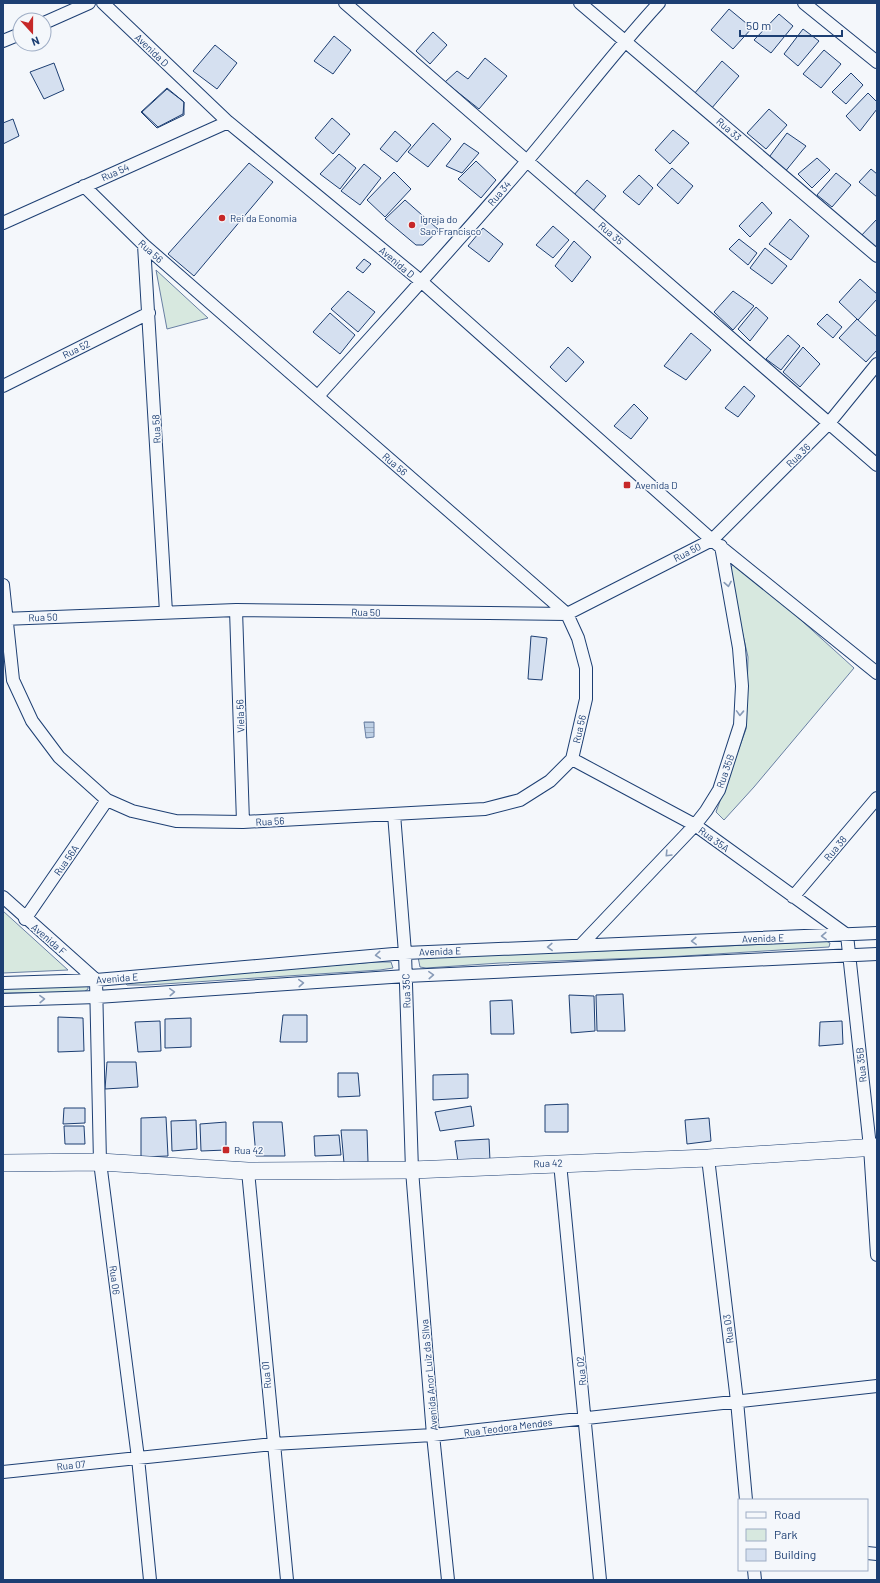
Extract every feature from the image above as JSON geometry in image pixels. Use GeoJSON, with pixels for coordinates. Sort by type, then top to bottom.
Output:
{"type":"FeatureCollection","features":[{"type":"Feature","properties":{"kind":"street"},"geometry":{"type":"LineString","coordinates":[[52,19],[89,3]]}},
{"type":"Feature","properties":{"kind":"street","name":"Avenida D"},"geometry":{"type":"LineString","coordinates":[[103,3],[228,122],[422,282],[716,543],[877,673]]}},
{"type":"Feature","properties":{"kind":"street","name":"Rua 35"},"geometry":{"type":"LineString","coordinates":[[345,3],[877,465]]}},
{"type":"Feature","properties":{"kind":"street","name":"Rua 33"},"geometry":{"type":"LineString","coordinates":[[580,3],[877,256]]}},
{"type":"Feature","properties":{"kind":"street","name":"Rua 34"},"geometry":{"type":"LineString","coordinates":[[318,396],[422,282],[527,160],[625,40],[659,3]]}},
{"type":"Feature","properties":{"kind":"street"},"geometry":{"type":"LineString","coordinates":[[804,3],[877,62]]}},
{"type":"Feature","properties":{"kind":"street","name":"Rua 54"},"geometry":{"type":"LineString","coordinates":[[3,223],[228,122]]}},
{"type":"Feature","properties":{"kind":"street","name":"Rua 56"},"geometry":{"type":"LineString","coordinates":[[3,585],[4,619],[13,680],[32,721],[59,757],[107,800],[132,811],[176,821],[243,822],[485,809],[520,800],[550,781],[572,759],[586,699],[586,668],[578,638],[567,614],[144,245],[84,186]]}},
{"type":"Feature","properties":{"kind":"street","name":"Rua 58"},"geometry":{"type":"LineString","coordinates":[[144,245],[166,612]]}},
{"type":"Feature","properties":{"kind":"street","name":"Rua 52"},"geometry":{"type":"LineString","coordinates":[[3,386],[149,313]]}},
{"type":"Feature","properties":{"kind":"street","name":"Rua 36"},"geometry":{"type":"LineString","coordinates":[[716,543],[830,423],[877,364]]}},
{"type":"Feature","properties":{"kind":"street","name":"Rua 50"},"geometry":{"type":"LineString","coordinates":[[4,619],[236,610],[567,614],[716,543]]}},
{"type":"Feature","properties":{"kind":"street","name":"Rua 35B"},"geometry":{"type":"LineString","coordinates":[[580,946],[695,825],[706,811],[718,790],[740,725],[742,686],[739,648],[716,543]]}},
{"type":"Feature","properties":{"kind":"street","name":"Viela 56"},"geometry":{"type":"LineString","coordinates":[[236,610],[243,822]]}},
{"type":"Feature","properties":{"kind":"street","name":"Rua 35A"},"geometry":{"type":"LineString","coordinates":[[572,759],[695,825],[847,935]]}},
{"type":"Feature","properties":{"kind":"street","name":"Rua 38"},"geometry":{"type":"LineString","coordinates":[[793,897],[877,798]]}},
{"type":"Feature","properties":{"kind":"street","name":"Rua 56A"},"geometry":{"type":"LineString","coordinates":[[25,919],[107,800]]}},
{"type":"Feature","properties":{"kind":"street","name":"Rua 35C"},"geometry":{"type":"LineString","coordinates":[[394,814],[405,953],[412,1170]]}},
{"type":"Feature","properties":{"kind":"street","name":"Avenida F"},"geometry":{"type":"LineString","coordinates":[[3,897],[25,919],[96,980]]}},
{"type":"Feature","properties":{"kind":"street","name":"Avenida E"},"geometry":{"type":"LineString","coordinates":[[3,983],[96,980],[405,953],[877,934]]}},
{"type":"Feature","properties":{"kind":"street","name":"Rua 35B"},"geometry":{"type":"LineString","coordinates":[[847,935],[873,1147],[877,1255]]}},
{"type":"Feature","properties":{"kind":"street","name":"Avenida E"},"geometry":{"type":"LineString","coordinates":[[3,1000],[97,997],[406,976],[877,954]]}},
{"type":"Feature","properties":{"kind":"street","name":"Rua 06"},"geometry":{"type":"LineString","coordinates":[[96,980],[100,1162],[138,1458],[150,1580]]}},
{"type":"Feature","properties":{"kind":"street","name":"Rua 42"},"geometry":{"type":"LineString","coordinates":[[3,1163],[100,1162],[248,1171],[412,1170],[708,1158],[873,1147]]}},
{"type":"Feature","properties":{"kind":"street","name":"Rua 03"},"geometry":{"type":"LineString","coordinates":[[708,1158],[746,1499]]}},
{"type":"Feature","properties":{"kind":"street","name":"Rua 02"},"geometry":{"type":"LineString","coordinates":[[560,1163],[586,1418],[600,1580]]}},
{"type":"Feature","properties":{"kind":"street","name":"Avenida Anor Luiz da Silva"},"geometry":{"type":"LineString","coordinates":[[412,1170],[434,1436],[448,1580]]}},
{"type":"Feature","properties":{"kind":"street","name":"Rua 01"},"geometry":{"type":"LineString","coordinates":[[248,1171],[287,1580]]}},
{"type":"Feature","properties":{"kind":"street","name":"Rua Teodora Mendes"},"geometry":{"type":"LineString","coordinates":[[138,1458],[273,1444],[434,1436],[877,1386]]}},
{"type":"Feature","properties":{"kind":"street","name":"Rua 07"},"geometry":{"type":"LineString","coordinates":[[3,1472],[138,1458]]}},
{"type":"Feature","properties":{"kind":"green space"},"geometry":{"type":"Polygon","coordinates":[[[156,270],[208,318],[167,329],[156,270]]]}},
{"type":"Feature","properties":{"kind":"green space"},"geometry":{"type":"Polygon","coordinates":[[[735,563],[739,564],[854,668],[754,787],[724,820],[716,812],[746,729],[748,657],[728,570],[735,563]]]}},
{"type":"Feature","properties":{"kind":"green space"},"geometry":{"type":"Polygon","coordinates":[[[3,911],[68,970],[3,973],[3,911]]]}},
{"type":"Feature","properties":{"kind":"green space"},"geometry":{"type":"Polygon","coordinates":[[[826,941],[830,943],[829,947],[667,957],[500,963],[426,968],[420,967],[418,957],[687,948],[826,941]]]}},
{"type":"Feature","properties":{"kind":"green space"},"geometry":{"type":"Polygon","coordinates":[[[391,962],[393,968],[148,985],[127,985],[124,982],[391,962]]]}},
{"type":"Feature","properties":{"kind":"green space"},"geometry":{"type":"Polygon","coordinates":[[[88,986],[88,989],[84,992],[3,993],[3,987],[88,986]]]}},
{"type":"Feature","properties":{"kind":"water"},"geometry":{"type":"Polygon","coordinates":[[[364,722],[374,722],[374,737],[366,738],[364,722]]]}},
{"type":"Feature","properties":{"kind":"building"},"geometry":{"type":"Polygon","coordinates":[[[729,9],[752,28],[733,49],[711,30],[729,9]]]}},
{"type":"Feature","properties":{"kind":"building"},"geometry":{"type":"Polygon","coordinates":[[[779,14],[793,26],[771,53],[754,40],[779,14]]]}},
{"type":"Feature","properties":{"kind":"building"},"geometry":{"type":"Polygon","coordinates":[[[803,29],[819,41],[798,66],[784,54],[803,29]]]}},
{"type":"Feature","properties":{"kind":"building"},"geometry":{"type":"Polygon","coordinates":[[[433,32],[447,45],[430,64],[416,51],[433,32]]]}},
{"type":"Feature","properties":{"kind":"building"},"geometry":{"type":"Polygon","coordinates":[[[334,36],[351,50],[333,74],[314,61],[334,36]]]}},
{"type":"Feature","properties":{"kind":"building"},"geometry":{"type":"Polygon","coordinates":[[[215,45],[237,63],[217,89],[193,71],[215,45]]]}},
{"type":"Feature","properties":{"kind":"building"},"geometry":{"type":"Polygon","coordinates":[[[824,50],[841,64],[821,88],[803,74],[824,50]]]}},
{"type":"Feature","properties":{"kind":"building"},"geometry":{"type":"Polygon","coordinates":[[[485,58],[507,76],[479,109],[445,82],[457,71],[468,79],[485,58]]]}},
{"type":"Feature","properties":{"kind":"building"},"geometry":{"type":"Polygon","coordinates":[[[722,61],[739,76],[711,109],[694,94],[722,61]]]}},
{"type":"Feature","properties":{"kind":"building"},"geometry":{"type":"Polygon","coordinates":[[[54,63],[64,90],[44,99],[30,72],[54,63]]]}},
{"type":"Feature","properties":{"kind":"building"},"geometry":{"type":"Polygon","coordinates":[[[851,73],[863,85],[846,104],[832,92],[851,73]]]}},
{"type":"Feature","properties":{"kind":"building"},"geometry":{"type":"Polygon","coordinates":[[[167,88],[184,102],[184,115],[157,128],[141,112],[167,88]]]}},
{"type":"Feature","properties":{"kind":"building"},"geometry":{"type":"Polygon","coordinates":[[[167,89],[184,102],[183,114],[158,127],[142,112],[167,89]]]}},
{"type":"Feature","properties":{"kind":"building"},"geometry":{"type":"Polygon","coordinates":[[[868,93],[877,102],[877,109],[860,131],[846,116],[868,93]]]}},
{"type":"Feature","properties":{"kind":"building"},"geometry":{"type":"Polygon","coordinates":[[[769,109],[787,125],[766,149],[747,133],[769,109]]]}},
{"type":"Feature","properties":{"kind":"building"},"geometry":{"type":"Polygon","coordinates":[[[332,118],[350,134],[333,154],[315,138],[332,118]]]}},
{"type":"Feature","properties":{"kind":"building"},"geometry":{"type":"Polygon","coordinates":[[[13,119],[19,136],[3,144],[3,123],[13,119]]]}},
{"type":"Feature","properties":{"kind":"building"},"geometry":{"type":"Polygon","coordinates":[[[433,123],[451,139],[428,167],[408,152],[433,123]]]}},
{"type":"Feature","properties":{"kind":"building"},"geometry":{"type":"Polygon","coordinates":[[[673,130],[689,143],[670,164],[655,150],[673,130]]]}},
{"type":"Feature","properties":{"kind":"building"},"geometry":{"type":"Polygon","coordinates":[[[395,131],[411,145],[397,162],[380,149],[395,131]]]}},
{"type":"Feature","properties":{"kind":"building"},"geometry":{"type":"Polygon","coordinates":[[[787,133],[806,146],[784,173],[767,160],[787,133]]]}},
{"type":"Feature","properties":{"kind":"building"},"geometry":{"type":"Polygon","coordinates":[[[464,143],[479,153],[462,173],[446,166],[464,143]]]}},
{"type":"Feature","properties":{"kind":"building"},"geometry":{"type":"Polygon","coordinates":[[[339,154],[356,168],[340,189],[320,174],[339,154]]]}},
{"type":"Feature","properties":{"kind":"building"},"geometry":{"type":"Polygon","coordinates":[[[817,158],[830,170],[812,188],[798,174],[817,158]]]}},
{"type":"Feature","properties":{"kind":"building"},"geometry":{"type":"Polygon","coordinates":[[[476,161],[496,180],[481,198],[458,179],[476,161]]]}},
{"type":"Feature","properties":{"kind":"building","name":"Rei da Eonomia"},"geometry":{"type":"Polygon","coordinates":[[[249,163],[273,182],[194,276],[168,254],[249,163]]]}},
{"type":"Feature","properties":{"kind":"building"},"geometry":{"type":"Polygon","coordinates":[[[364,164],[381,178],[360,205],[341,191],[364,164]]]}},
{"type":"Feature","properties":{"kind":"building"},"geometry":{"type":"Polygon","coordinates":[[[672,168],[693,186],[678,204],[657,185],[672,168]]]}},
{"type":"Feature","properties":{"kind":"building"},"geometry":{"type":"Polygon","coordinates":[[[871,169],[877,174],[877,197],[859,182],[871,169]]]}},
{"type":"Feature","properties":{"kind":"building"},"geometry":{"type":"Polygon","coordinates":[[[394,172],[411,189],[385,217],[367,200],[394,172]]]}},
{"type":"Feature","properties":{"kind":"building"},"geometry":{"type":"Polygon","coordinates":[[[836,173],[851,185],[832,207],[817,195],[836,173]]]}},
{"type":"Feature","properties":{"kind":"building"},"geometry":{"type":"Polygon","coordinates":[[[639,175],[653,188],[639,205],[623,192],[639,175]]]}},
{"type":"Feature","properties":{"kind":"building"},"geometry":{"type":"Polygon","coordinates":[[[587,180],[606,196],[592,212],[573,196],[587,180]]]}},
{"type":"Feature","properties":{"kind":"building","name":"Igreja do Sao Francisco"},"geometry":{"type":"Polygon","coordinates":[[[405,200],[439,230],[423,245],[416,245],[385,219],[405,200]]]}},
{"type":"Feature","properties":{"kind":"building"},"geometry":{"type":"Polygon","coordinates":[[[762,202],[772,213],[750,237],[739,226],[762,202]]]}},
{"type":"Feature","properties":{"kind":"building"},"geometry":{"type":"Polygon","coordinates":[[[790,219],[809,236],[791,260],[769,244],[790,219]]]}},
{"type":"Feature","properties":{"kind":"building"},"geometry":{"type":"Polygon","coordinates":[[[877,219],[877,254],[859,238],[877,219]]]}},
{"type":"Feature","properties":{"kind":"building"},"geometry":{"type":"Polygon","coordinates":[[[553,226],[569,240],[553,258],[536,245],[553,226]]]}},
{"type":"Feature","properties":{"kind":"building"},"geometry":{"type":"Polygon","coordinates":[[[483,228],[503,244],[489,262],[468,246],[483,228]]]}},
{"type":"Feature","properties":{"kind":"building"},"geometry":{"type":"Polygon","coordinates":[[[739,239],[757,253],[748,265],[729,249],[739,239]]]}},
{"type":"Feature","properties":{"kind":"building"},"geometry":{"type":"Polygon","coordinates":[[[574,241],[591,257],[572,282],[555,266],[574,241]]]}},
{"type":"Feature","properties":{"kind":"building"},"geometry":{"type":"Polygon","coordinates":[[[765,248],[787,266],[772,284],[750,268],[765,248]]]}},
{"type":"Feature","properties":{"kind":"building"},"geometry":{"type":"Polygon","coordinates":[[[364,259],[371,264],[363,273],[356,268],[364,259]]]}},
{"type":"Feature","properties":{"kind":"building"},"geometry":{"type":"Polygon","coordinates":[[[860,279],[877,294],[877,299],[858,320],[839,302],[860,279]]]}},
{"type":"Feature","properties":{"kind":"building"},"geometry":{"type":"Polygon","coordinates":[[[348,291],[375,312],[358,332],[331,309],[348,291]]]}},
{"type":"Feature","properties":{"kind":"building"},"geometry":{"type":"Polygon","coordinates":[[[733,291],[754,306],[733,330],[714,312],[733,291]]]}},
{"type":"Feature","properties":{"kind":"building"},"geometry":{"type":"Polygon","coordinates":[[[756,307],[768,318],[750,341],[738,329],[756,307]]]}},
{"type":"Feature","properties":{"kind":"building"},"geometry":{"type":"Polygon","coordinates":[[[330,313],[355,335],[340,354],[313,332],[330,313]]]}},
{"type":"Feature","properties":{"kind":"building"},"geometry":{"type":"Polygon","coordinates":[[[827,314],[842,327],[833,338],[817,324],[827,314]]]}},
{"type":"Feature","properties":{"kind":"building"},"geometry":{"type":"Polygon","coordinates":[[[857,319],[877,337],[877,350],[866,362],[839,338],[857,319]]]}},
{"type":"Feature","properties":{"kind":"building"},"geometry":{"type":"Polygon","coordinates":[[[691,333],[711,350],[686,380],[664,366],[691,333]]]}},
{"type":"Feature","properties":{"kind":"building"},"geometry":{"type":"Polygon","coordinates":[[[788,335],[800,346],[781,370],[766,359],[788,335]]]}},
{"type":"Feature","properties":{"kind":"building"},"geometry":{"type":"Polygon","coordinates":[[[568,347],[584,362],[566,382],[550,367],[568,347]]]}},
{"type":"Feature","properties":{"kind":"building"},"geometry":{"type":"Polygon","coordinates":[[[803,347],[820,364],[800,387],[783,372],[803,347]]]}},
{"type":"Feature","properties":{"kind":"building"},"geometry":{"type":"Polygon","coordinates":[[[744,386],[755,396],[738,417],[725,408],[744,386]]]}},
{"type":"Feature","properties":{"kind":"building"},"geometry":{"type":"Polygon","coordinates":[[[634,404],[648,418],[631,439],[614,426],[634,404]]]}},
{"type":"Feature","properties":{"kind":"building"},"geometry":{"type":"Polygon","coordinates":[[[531,636],[547,638],[542,680],[528,679],[531,636]]]}},
{"type":"Feature","properties":{"kind":"building"},"geometry":{"type":"Polygon","coordinates":[[[623,994],[625,1031],[597,1031],[596,995],[623,994]]]}},
{"type":"Feature","properties":{"kind":"building"},"geometry":{"type":"Polygon","coordinates":[[[569,995],[594,996],[595,1031],[571,1033],[569,995]]]}},
{"type":"Feature","properties":{"kind":"building"},"geometry":{"type":"Polygon","coordinates":[[[512,1000],[514,1034],[491,1034],[490,1001],[512,1000]]]}},
{"type":"Feature","properties":{"kind":"building"},"geometry":{"type":"Polygon","coordinates":[[[283,1015],[307,1015],[307,1042],[280,1042],[283,1015]]]}},
{"type":"Feature","properties":{"kind":"building"},"geometry":{"type":"Polygon","coordinates":[[[58,1017],[83,1018],[84,1051],[58,1052],[58,1017]]]}},
{"type":"Feature","properties":{"kind":"building"},"geometry":{"type":"Polygon","coordinates":[[[191,1018],[191,1047],[165,1048],[165,1019],[191,1018]]]}},
{"type":"Feature","properties":{"kind":"building"},"geometry":{"type":"Polygon","coordinates":[[[160,1021],[161,1051],[138,1052],[135,1022],[160,1021]]]}},
{"type":"Feature","properties":{"kind":"building"},"geometry":{"type":"Polygon","coordinates":[[[842,1021],[843,1044],[819,1046],[820,1022],[842,1021]]]}},
{"type":"Feature","properties":{"kind":"building"},"geometry":{"type":"Polygon","coordinates":[[[107,1062],[136,1062],[138,1087],[105,1089],[107,1062]]]}},
{"type":"Feature","properties":{"kind":"building"},"geometry":{"type":"Polygon","coordinates":[[[338,1073],[358,1073],[360,1096],[338,1097],[338,1073]]]}},
{"type":"Feature","properties":{"kind":"building"},"geometry":{"type":"Polygon","coordinates":[[[468,1074],[468,1098],[433,1100],[433,1075],[468,1074]]]}},
{"type":"Feature","properties":{"kind":"building"},"geometry":{"type":"Polygon","coordinates":[[[568,1104],[568,1132],[545,1132],[545,1105],[568,1104]]]}},
{"type":"Feature","properties":{"kind":"building"},"geometry":{"type":"Polygon","coordinates":[[[471,1106],[474,1126],[440,1131],[435,1112],[471,1106]]]}},
{"type":"Feature","properties":{"kind":"building"},"geometry":{"type":"Polygon","coordinates":[[[64,1108],[85,1108],[85,1123],[63,1124],[64,1108]]]}},
{"type":"Feature","properties":{"kind":"building"},"geometry":{"type":"Polygon","coordinates":[[[166,1117],[168,1156],[141,1157],[141,1118],[166,1117]]]}},
{"type":"Feature","properties":{"kind":"building"},"geometry":{"type":"Polygon","coordinates":[[[709,1118],[711,1141],[687,1144],[685,1120],[709,1118]]]}},
{"type":"Feature","properties":{"kind":"building"},"geometry":{"type":"Polygon","coordinates":[[[196,1120],[197,1149],[172,1151],[171,1121],[196,1120]]]}},
{"type":"Feature","properties":{"kind":"building"},"geometry":{"type":"Polygon","coordinates":[[[226,1122],[226,1150],[201,1151],[200,1124],[226,1122]]]}},
{"type":"Feature","properties":{"kind":"building"},"geometry":{"type":"Polygon","coordinates":[[[253,1122],[282,1122],[285,1156],[256,1156],[253,1122]]]}},
{"type":"Feature","properties":{"kind":"building"},"geometry":{"type":"Polygon","coordinates":[[[64,1126],[84,1126],[85,1144],[65,1144],[64,1126]]]}},
{"type":"Feature","properties":{"kind":"building"},"geometry":{"type":"Polygon","coordinates":[[[341,1130],[367,1130],[368,1162],[344,1163],[341,1130]]]}},
{"type":"Feature","properties":{"kind":"building"},"geometry":{"type":"Polygon","coordinates":[[[339,1135],[341,1155],[315,1156],[314,1136],[339,1135]]]}},
{"type":"Feature","properties":{"kind":"building"},"geometry":{"type":"Polygon","coordinates":[[[489,1139],[490,1161],[458,1162],[455,1141],[489,1139]]]}},
{"type":"Feature","properties":{"kind":"place","name":"Rei da Eonomia"},"geometry":{"type":"Point","coordinates":[222,218]}},
{"type":"Feature","properties":{"kind":"place","name":"Igreja do Sao Francisco"},"geometry":{"type":"Point","coordinates":[412,225]}},
{"type":"Feature","properties":{"kind":"place","name":"Avenida D"},"geometry":{"type":"Point","coordinates":[627,485]}},
{"type":"Feature","properties":{"kind":"place","name":"Rua 42"},"geometry":{"type":"Point","coordinates":[226,1150]}}]}
